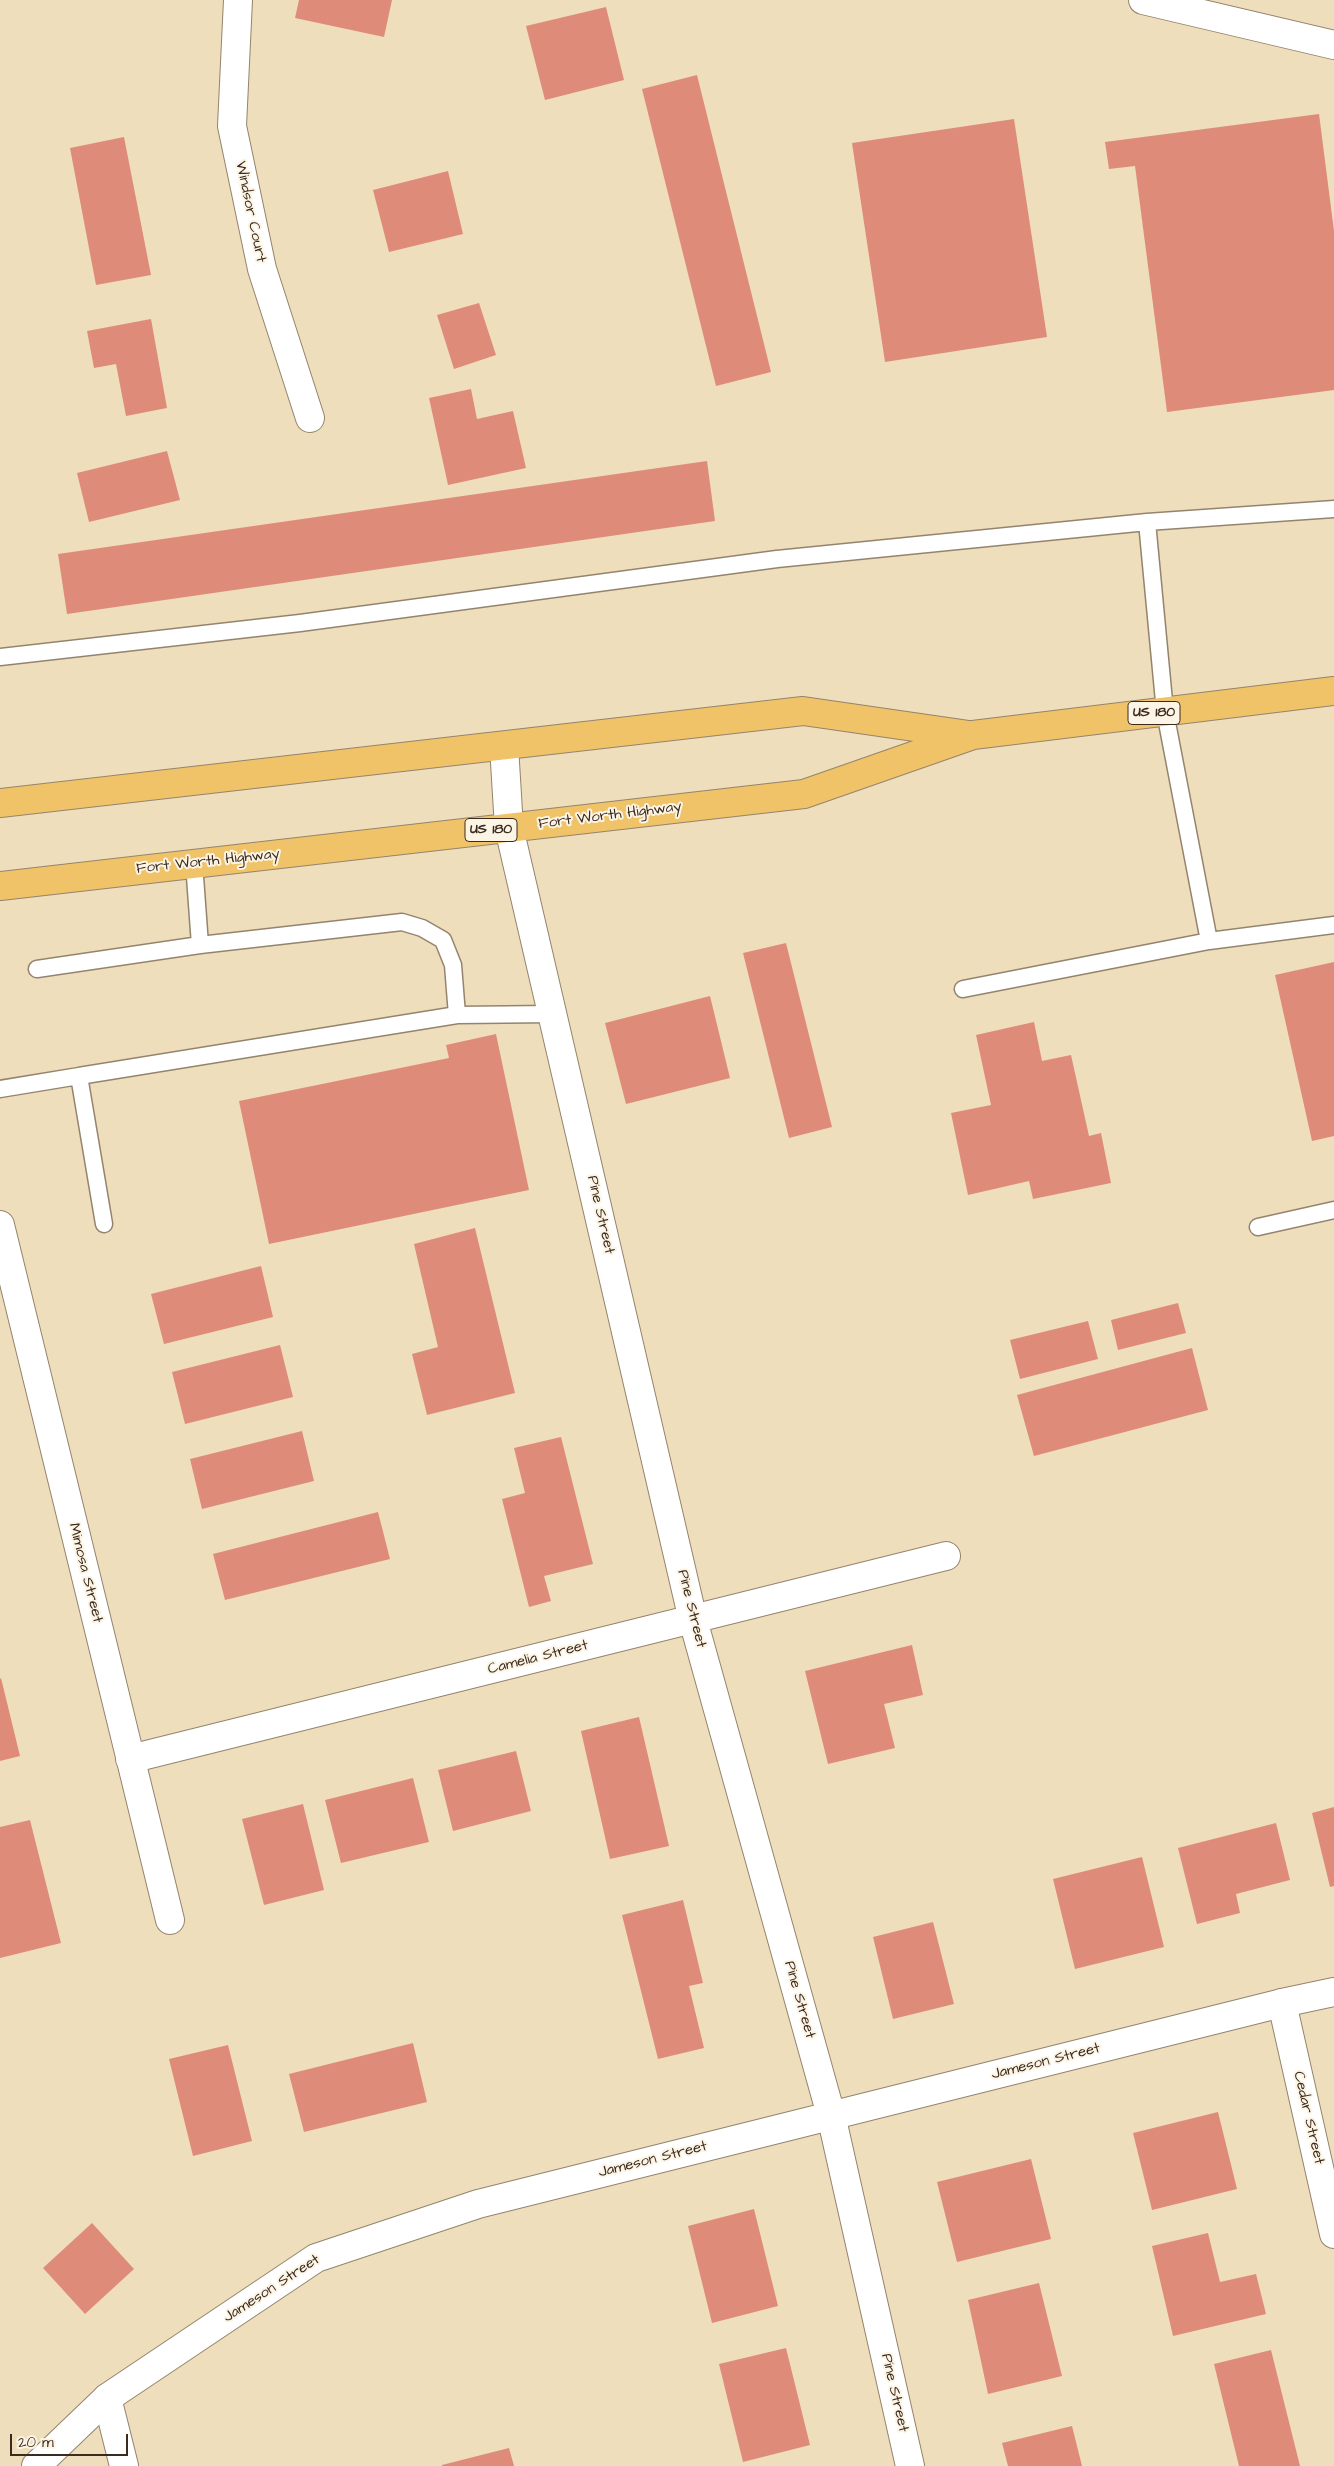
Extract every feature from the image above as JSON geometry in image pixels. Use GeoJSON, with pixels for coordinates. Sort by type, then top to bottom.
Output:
{"type":"FeatureCollection","features":[{"type":"Feature","properties":{"kind":"main road","name":"Fort Worth Highway"},"geometry":{"type":"LineString","coordinates":[[0,886],[804,794],[973,735],[1334,691]]}},
{"type":"Feature","properties":{"kind":"main road","name":"Fort Worth Highway"},"geometry":{"type":"LineString","coordinates":[[0,803],[803,712],[973,735]]}},
{"type":"Feature","properties":{"kind":"street","name":"Windsor Court"},"geometry":{"type":"LineString","coordinates":[[238,0],[232,126],[262,269],[310,418]]}},
{"type":"Feature","properties":{"kind":"street"},"geometry":{"type":"LineString","coordinates":[[1143,0],[1334,45]]}},
{"type":"Feature","properties":{"kind":"street","name":"Pine Street"},"geometry":{"type":"LineString","coordinates":[[504,746],[510,828],[693,1620],[831,2115],[910,2466]]}},
{"type":"Feature","properties":{"kind":"street","name":"Mimosa Street"},"geometry":{"type":"LineString","coordinates":[[0,1226],[170,1920]]}},
{"type":"Feature","properties":{"kind":"street","name":"Camelia Street"},"geometry":{"type":"LineString","coordinates":[[130,1759],[946,1556]]}},
{"type":"Feature","properties":{"kind":"street","name":"Jameson Street"},"geometry":{"type":"LineString","coordinates":[[36,2466],[107,2398],[316,2258],[478,2204],[1282,2003],[1334,1992]]}},
{"type":"Feature","properties":{"kind":"street","name":"Cedar Street"},"geometry":{"type":"LineString","coordinates":[[1282,2003],[1334,2234]]}},
{"type":"Feature","properties":{"kind":"street"},"geometry":{"type":"LineString","coordinates":[[107,2398],[124,2466]]}},
{"type":"Feature","properties":{"kind":"lane"},"geometry":{"type":"LineString","coordinates":[[0,657],[300,623],[777,559],[1147,522],[1334,509]]}},
{"type":"Feature","properties":{"kind":"lane"},"geometry":{"type":"LineString","coordinates":[[1147,522],[1165,712],[1209,941]]}},
{"type":"Feature","properties":{"kind":"lane"},"geometry":{"type":"LineString","coordinates":[[194,863],[200,945]]}},
{"type":"Feature","properties":{"kind":"lane"},"geometry":{"type":"LineString","coordinates":[[37,969],[200,945],[402,922],[422,928],[443,940],[453,965],[457,1015]]}},
{"type":"Feature","properties":{"kind":"lane"},"geometry":{"type":"LineString","coordinates":[[963,989],[1209,941],[1334,925]]}},
{"type":"Feature","properties":{"kind":"lane"},"geometry":{"type":"LineString","coordinates":[[0,1090],[457,1015],[554,1014]]}},
{"type":"Feature","properties":{"kind":"lane"},"geometry":{"type":"LineString","coordinates":[[79,1076],[104,1224]]}},
{"type":"Feature","properties":{"kind":"lane"},"geometry":{"type":"LineString","coordinates":[[1258,1227],[1334,1210]]}},
{"type":"Feature","properties":{"kind":"building"},"geometry":{"type":"Polygon","coordinates":[[[299,0],[392,0],[384,37],[295,18],[299,0]]]}},
{"type":"Feature","properties":{"kind":"building"},"geometry":{"type":"Polygon","coordinates":[[[606,7],[624,80],[545,100],[526,26],[606,7]]]}},
{"type":"Feature","properties":{"kind":"building"},"geometry":{"type":"Polygon","coordinates":[[[697,75],[771,372],[716,386],[642,89],[697,75]]]}},
{"type":"Feature","properties":{"kind":"building"},"geometry":{"type":"Polygon","coordinates":[[[1319,114],[1334,231],[1334,390],[1167,412],[1135,166],[1109,169],[1105,142],[1319,114]]]}},
{"type":"Feature","properties":{"kind":"building"},"geometry":{"type":"Polygon","coordinates":[[[1014,119],[1047,337],[885,362],[852,143],[1014,119]]]}},
{"type":"Feature","properties":{"kind":"building"},"geometry":{"type":"Polygon","coordinates":[[[124,137],[151,275],[96,285],[70,148],[124,137]]]}},
{"type":"Feature","properties":{"kind":"building"},"geometry":{"type":"Polygon","coordinates":[[[448,171],[463,234],[389,252],[373,190],[448,171]]]}},
{"type":"Feature","properties":{"kind":"building"},"geometry":{"type":"Polygon","coordinates":[[[479,303],[496,355],[454,369],[437,315],[479,303]]]}},
{"type":"Feature","properties":{"kind":"building"},"geometry":{"type":"Polygon","coordinates":[[[151,319],[167,408],[126,416],[116,364],[94,368],[87,331],[151,319]]]}},
{"type":"Feature","properties":{"kind":"building"},"geometry":{"type":"Polygon","coordinates":[[[471,389],[477,419],[513,411],[526,468],[448,485],[429,398],[471,389]]]}},
{"type":"Feature","properties":{"kind":"building"},"geometry":{"type":"Polygon","coordinates":[[[167,451],[180,500],[89,522],[77,473],[167,451]]]}},
{"type":"Feature","properties":{"kind":"building"},"geometry":{"type":"Polygon","coordinates":[[[707,461],[715,521],[67,614],[58,554],[707,461]]]}},
{"type":"Feature","properties":{"kind":"building"},"geometry":{"type":"Polygon","coordinates":[[[786,943],[832,1127],[789,1138],[743,953],[786,943]]]}},
{"type":"Feature","properties":{"kind":"building"},"geometry":{"type":"Polygon","coordinates":[[[1334,962],[1334,1136],[1312,1141],[1275,975],[1334,962]]]}},
{"type":"Feature","properties":{"kind":"building"},"geometry":{"type":"Polygon","coordinates":[[[710,996],[730,1078],[626,1104],[605,1023],[710,996]]]}},
{"type":"Feature","properties":{"kind":"building"},"geometry":{"type":"Polygon","coordinates":[[[1034,1022],[1042,1061],[1071,1055],[1089,1136],[1101,1133],[1111,1183],[1033,1199],[1029,1181],[968,1195],[951,1113],[991,1105],[976,1035],[1034,1022]]]}},
{"type":"Feature","properties":{"kind":"building"},"geometry":{"type":"Polygon","coordinates":[[[496,1034],[529,1190],[269,1244],[239,1101],[449,1058],[446,1045],[496,1034]]]}},
{"type":"Feature","properties":{"kind":"building"},"geometry":{"type":"Polygon","coordinates":[[[475,1228],[515,1393],[427,1415],[412,1354],[438,1347],[414,1244],[475,1228]]]}},
{"type":"Feature","properties":{"kind":"building"},"geometry":{"type":"Polygon","coordinates":[[[261,1266],[273,1317],[164,1344],[151,1294],[261,1266]]]}},
{"type":"Feature","properties":{"kind":"building"},"geometry":{"type":"Polygon","coordinates":[[[1178,1303],[1186,1333],[1118,1350],[1111,1320],[1178,1303]]]}},
{"type":"Feature","properties":{"kind":"building"},"geometry":{"type":"Polygon","coordinates":[[[1088,1321],[1098,1359],[1020,1379],[1010,1340],[1088,1321]]]}},
{"type":"Feature","properties":{"kind":"building"},"geometry":{"type":"Polygon","coordinates":[[[280,1345],[293,1397],[185,1424],[172,1372],[280,1345]]]}},
{"type":"Feature","properties":{"kind":"building"},"geometry":{"type":"Polygon","coordinates":[[[1192,1348],[1208,1410],[1034,1456],[1017,1395],[1192,1348]]]}},
{"type":"Feature","properties":{"kind":"building"},"geometry":{"type":"Polygon","coordinates":[[[302,1431],[314,1481],[202,1509],[190,1459],[302,1431]]]}},
{"type":"Feature","properties":{"kind":"building"},"geometry":{"type":"Polygon","coordinates":[[[561,1437],[593,1564],[544,1576],[551,1601],[529,1607],[502,1499],[525,1493],[514,1448],[561,1437]]]}},
{"type":"Feature","properties":{"kind":"building"},"geometry":{"type":"Polygon","coordinates":[[[378,1512],[390,1559],[225,1600],[213,1554],[378,1512]]]}},
{"type":"Feature","properties":{"kind":"building"},"geometry":{"type":"Polygon","coordinates":[[[912,1645],[923,1695],[884,1704],[895,1748],[828,1764],[805,1671],[912,1645]]]}},
{"type":"Feature","properties":{"kind":"building"},"geometry":{"type":"Polygon","coordinates":[[[0,1679],[20,1756],[0,1761],[0,1679]]]}},
{"type":"Feature","properties":{"kind":"building"},"geometry":{"type":"Polygon","coordinates":[[[639,1717],[669,1846],[610,1859],[581,1731],[639,1717]]]}},
{"type":"Feature","properties":{"kind":"building"},"geometry":{"type":"Polygon","coordinates":[[[516,1751],[531,1811],[453,1831],[438,1770],[516,1751]]]}},
{"type":"Feature","properties":{"kind":"building"},"geometry":{"type":"Polygon","coordinates":[[[413,1778],[429,1842],[341,1863],[325,1800],[413,1778]]]}},
{"type":"Feature","properties":{"kind":"building"},"geometry":{"type":"Polygon","coordinates":[[[303,1804],[324,1890],[264,1905],[242,1819],[303,1804]]]}},
{"type":"Feature","properties":{"kind":"building"},"geometry":{"type":"Polygon","coordinates":[[[1334,1807],[1334,1886],[1330,1887],[1312,1813],[1334,1807]]]}},
{"type":"Feature","properties":{"kind":"building"},"geometry":{"type":"Polygon","coordinates":[[[30,1820],[61,1943],[0,1958],[0,1827],[30,1820]]]}},
{"type":"Feature","properties":{"kind":"building"},"geometry":{"type":"Polygon","coordinates":[[[1276,1823],[1290,1880],[1236,1894],[1240,1913],[1197,1924],[1178,1848],[1276,1823]]]}},
{"type":"Feature","properties":{"kind":"building"},"geometry":{"type":"Polygon","coordinates":[[[1142,1857],[1164,1947],[1075,1969],[1053,1879],[1142,1857]]]}},
{"type":"Feature","properties":{"kind":"building"},"geometry":{"type":"Polygon","coordinates":[[[683,1900],[703,1983],[689,1986],[704,2048],[658,2059],[622,1915],[683,1900]]]}},
{"type":"Feature","properties":{"kind":"building"},"geometry":{"type":"Polygon","coordinates":[[[933,1922],[954,2004],[893,2019],[873,1937],[933,1922]]]}},
{"type":"Feature","properties":{"kind":"building"},"geometry":{"type":"Polygon","coordinates":[[[413,2043],[427,2102],[304,2132],[289,2074],[413,2043]]]}},
{"type":"Feature","properties":{"kind":"building"},"geometry":{"type":"Polygon","coordinates":[[[228,2045],[252,2141],[193,2156],[169,2059],[228,2045]]]}},
{"type":"Feature","properties":{"kind":"building"},"geometry":{"type":"Polygon","coordinates":[[[1218,2112],[1237,2189],[1152,2210],[1133,2133],[1218,2112]]]}},
{"type":"Feature","properties":{"kind":"building"},"geometry":{"type":"Polygon","coordinates":[[[1031,2159],[1051,2239],[957,2262],[937,2182],[1031,2159]]]}},
{"type":"Feature","properties":{"kind":"building"},"geometry":{"type":"Polygon","coordinates":[[[754,2209],[778,2306],[712,2323],[688,2226],[754,2209]]]}},
{"type":"Feature","properties":{"kind":"building"},"geometry":{"type":"Polygon","coordinates":[[[92,2223],[134,2269],[85,2314],[43,2268],[92,2223]]]}},
{"type":"Feature","properties":{"kind":"building"},"geometry":{"type":"Polygon","coordinates":[[[1208,2233],[1220,2282],[1256,2274],[1266,2314],[1173,2336],[1152,2246],[1208,2233]]]}},
{"type":"Feature","properties":{"kind":"building"},"geometry":{"type":"Polygon","coordinates":[[[1039,2283],[1062,2376],[988,2394],[968,2300],[1039,2283]]]}},
{"type":"Feature","properties":{"kind":"building"},"geometry":{"type":"Polygon","coordinates":[[[786,2348],[810,2445],[743,2462],[719,2364],[786,2348]]]}},
{"type":"Feature","properties":{"kind":"building"},"geometry":{"type":"Polygon","coordinates":[[[1271,2350],[1300,2466],[1239,2466],[1214,2364],[1271,2350]]]}},
{"type":"Feature","properties":{"kind":"building"},"geometry":{"type":"Polygon","coordinates":[[[1072,2426],[1082,2466],[1008,2466],[1002,2443],[1072,2426]]]}},
{"type":"Feature","properties":{"kind":"building"},"geometry":{"type":"Polygon","coordinates":[[[509,2448],[514,2466],[442,2466],[442,2465],[509,2448]]]}}]}
